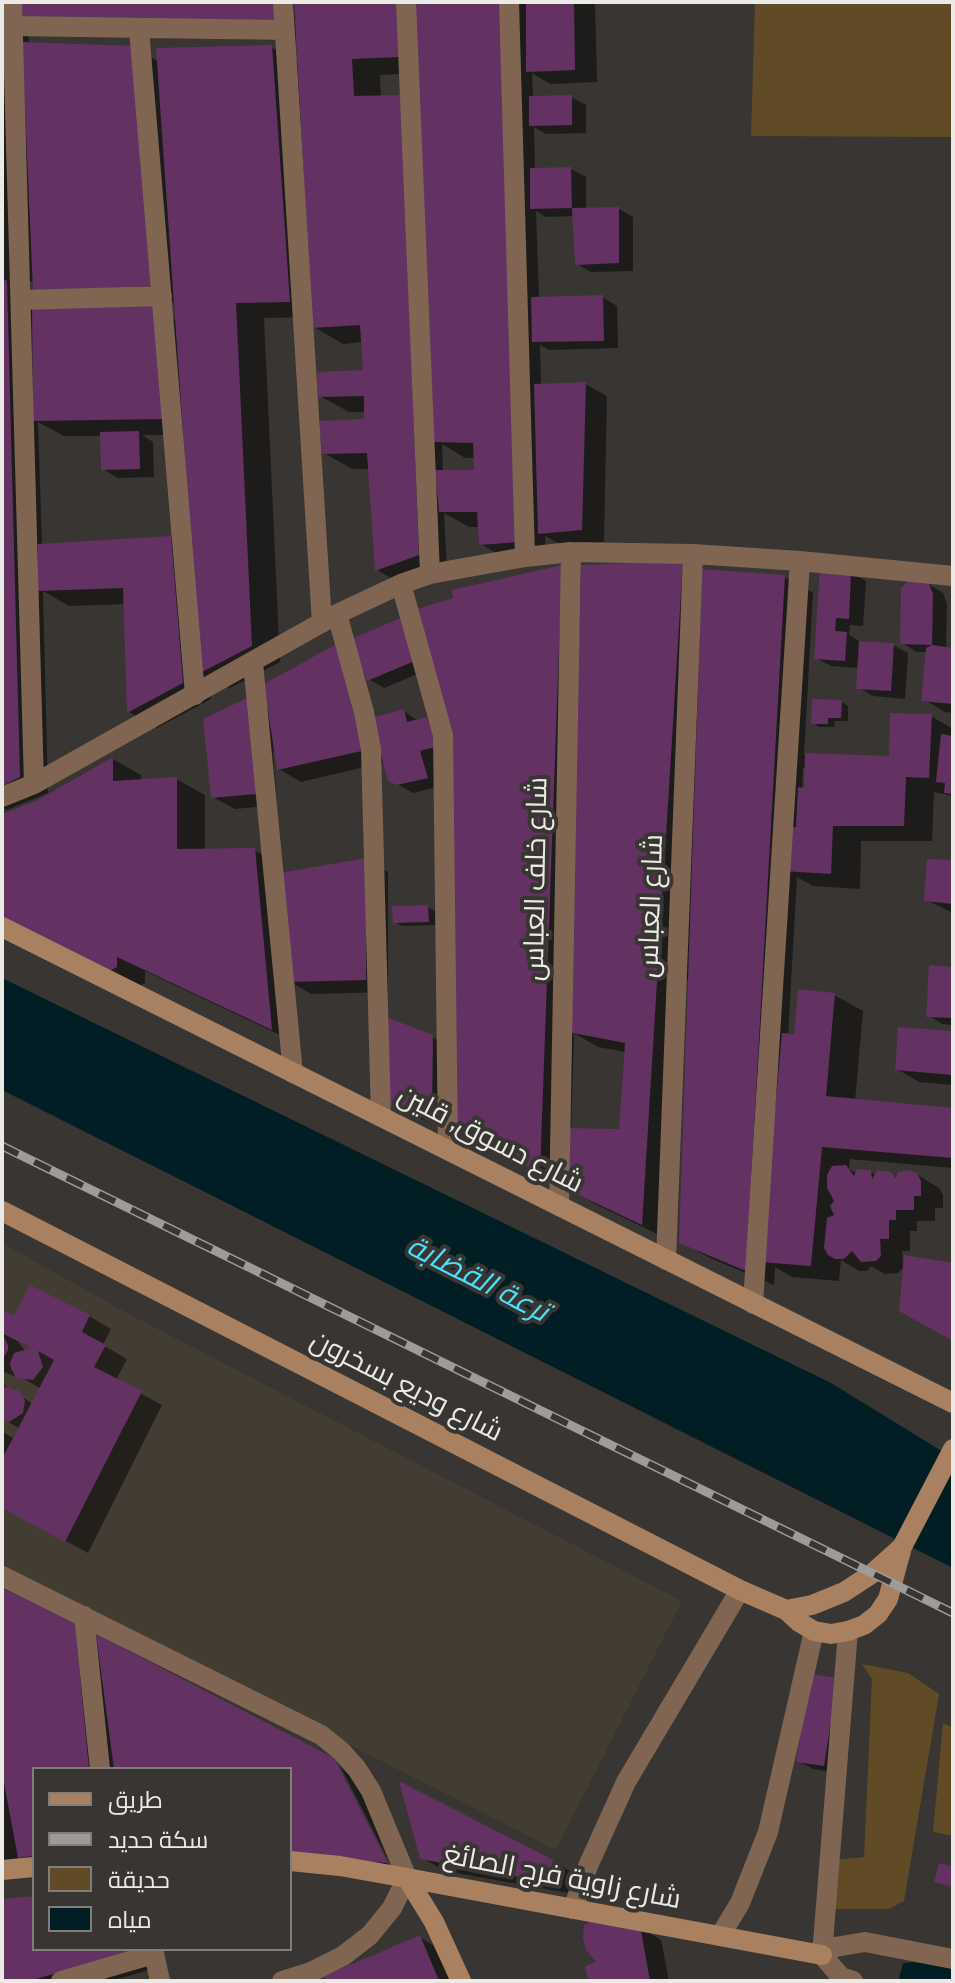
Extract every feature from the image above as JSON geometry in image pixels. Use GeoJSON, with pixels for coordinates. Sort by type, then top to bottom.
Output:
{"type":"FeatureCollection","features":[{"type":"Feature","properties":{"kind":"street"},"geometry":{"type":"LineString","coordinates":[[12,2],[11,269],[21,300],[34,784]]}},
{"type":"Feature","properties":{"kind":"street"},"geometry":{"type":"LineString","coordinates":[[283,2],[329,619],[364,712],[371,749],[381,1117]]}},
{"type":"Feature","properties":{"kind":"street"},"geometry":{"type":"LineString","coordinates":[[406,2],[430,574]]}},
{"type":"Feature","properties":{"kind":"street"},"geometry":{"type":"LineString","coordinates":[[509,2],[525,557]]}},
{"type":"Feature","properties":{"kind":"street"},"geometry":{"type":"LineString","coordinates":[[13,26],[284,30]]}},
{"type":"Feature","properties":{"kind":"street"},"geometry":{"type":"LineString","coordinates":[[139,29],[195,695]]}},
{"type":"Feature","properties":{"kind":"street"},"geometry":{"type":"LineString","coordinates":[[21,300],[162,296]]}},
{"type":"Feature","properties":{"kind":"street"},"geometry":{"type":"LineString","coordinates":[[2,797],[34,784],[329,619],[401,584],[430,574],[571,552],[693,554],[953,576]]}},
{"type":"Feature","properties":{"kind":"street","name":"شارع خلف العباس"},"geometry":{"type":"LineString","coordinates":[[559,1206],[571,552]]}},
{"type":"Feature","properties":{"kind":"street","name":"شارع العباس"},"geometry":{"type":"LineString","coordinates":[[666,1260],[693,554]]}},
{"type":"Feature","properties":{"kind":"street"},"geometry":{"type":"LineString","coordinates":[[753,1304],[800,561]]}},
{"type":"Feature","properties":{"kind":"street"},"geometry":{"type":"LineString","coordinates":[[401,584],[443,735],[448,1150]]}},
{"type":"Feature","properties":{"kind":"street"},"geometry":{"type":"LineString","coordinates":[[253,663],[293,1073]]}},
{"type":"Feature","properties":{"kind":"street","name":"شارع دسوق, قلين"},"geometry":{"type":"LineString","coordinates":[[2,927],[953,1403]]}},
{"type":"Feature","properties":{"kind":"street","name":"شارع وديع بسخرون"},"geometry":{"type":"LineString","coordinates":[[2,1211],[740,1590],[786,1610],[814,1631]]}},
{"type":"Feature","properties":{"kind":"street"},"geometry":{"type":"LineString","coordinates":[[720,1936],[756,1868],[768,1832],[814,1631],[831,1634],[848,1631],[864,1625],[878,1614],[888,1599],[902,1547],[953,1449]]}},
{"type":"Feature","properties":{"kind":"street"},"geometry":{"type":"LineString","coordinates":[[786,1610],[812,1605],[844,1592],[873,1573],[902,1547]]}},
{"type":"Feature","properties":{"kind":"street"},"geometry":{"type":"LineString","coordinates":[[2,1576],[321,1735],[341,1751],[371,1791],[407,1878],[434,1922],[461,1981]]}},
{"type":"Feature","properties":{"kind":"street"},"geometry":{"type":"LineString","coordinates":[[573,1909],[588,1866],[626,1782],[740,1590]]}},
{"type":"Feature","properties":{"kind":"street"},"geometry":{"type":"LineString","coordinates":[[84,1616],[100,1767]]}},
{"type":"Feature","properties":{"kind":"street"},"geometry":{"type":"LineString","coordinates":[[848,1631],[822,1955],[841,1977],[853,1981]]}},
{"type":"Feature","properties":{"kind":"street","name":"شارع زاوية فرج الصائغ"},"geometry":{"type":"LineString","coordinates":[[292,1861],[340,1866],[822,1955],[835,1947],[865,1942],[953,1959]]}},
{"type":"Feature","properties":{"kind":"street"},"geometry":{"type":"LineString","coordinates":[[2,1870],[32,1867]]}},
{"type":"Feature","properties":{"kind":"street"},"geometry":{"type":"LineString","coordinates":[[282,1981],[313,1977],[370,1935],[392,1908],[407,1878]]}},
{"type":"Feature","properties":{"kind":"street"},"geometry":{"type":"LineString","coordinates":[[61,1981],[154,1952],[160,1981]]}},
{"type":"Feature","properties":{"kind":"shaded area"},"geometry":{"type":"Polygon","coordinates":[[[2,1243],[127,1313],[682,1601],[556,1850],[2,1568],[2,1243]]]}},
{"type":"Feature","properties":{"kind":"green space"},"geometry":{"type":"Polygon","coordinates":[[[755,2],[953,2],[953,137],[751,136],[755,2]]]}},
{"type":"Feature","properties":{"kind":"green space"},"geometry":{"type":"Polygon","coordinates":[[[862,1664],[908,1673],[939,1694],[904,1901],[889,1909],[832,1909],[836,1860],[864,1857],[872,1679],[862,1664]]]}},
{"type":"Feature","properties":{"kind":"green space"},"geometry":{"type":"Polygon","coordinates":[[[943,1723],[953,1728],[953,1836],[933,1832],[943,1723]]]}},
{"type":"Feature","properties":{"kind":"water","name":"ترعة القضابة"},"geometry":{"type":"Polygon","coordinates":[[[2,978],[831,1383],[953,1458],[953,1568],[2,1090],[2,978]]]}},
{"type":"Feature","properties":{"kind":"water"},"geometry":{"type":"Polygon","coordinates":[[[903,1963],[953,1969],[953,1981],[907,1981],[899,1978],[903,1963]]]}},
{"type":"Feature","properties":{"kind":"building"},"geometry":{"type":"Polygon","coordinates":[[[19,2],[277,2],[278,26],[19,19],[19,2]]]}},
{"type":"Feature","properties":{"kind":"building"},"geometry":{"type":"Polygon","coordinates":[[[294,2],[397,2],[399,57],[352,59],[354,96],[401,95],[419,555],[375,571],[367,453],[322,454],[319,421],[364,419],[364,396],[318,397],[317,372],[363,370],[360,325],[312,328],[294,2]]]}},
{"type":"Feature","properties":{"kind":"building"},"geometry":{"type":"Polygon","coordinates":[[[415,2],[503,2],[518,542],[479,545],[477,512],[439,512],[435,470],[474,470],[473,443],[434,442],[415,2]]]}},
{"type":"Feature","properties":{"kind":"building"},"geometry":{"type":"Polygon","coordinates":[[[526,2],[574,2],[575,70],[526,72],[526,2]]]}},
{"type":"Feature","properties":{"kind":"building"},"geometry":{"type":"Polygon","coordinates":[[[22,42],[136,46],[152,286],[33,291],[22,42]]]}},
{"type":"Feature","properties":{"kind":"building"},"geometry":{"type":"Polygon","coordinates":[[[272,45],[290,302],[236,303],[252,646],[200,673],[156,48],[272,45]]]}},
{"type":"Feature","properties":{"kind":"building"},"geometry":{"type":"Polygon","coordinates":[[[572,95],[572,125],[529,126],[529,96],[572,95]]]}},
{"type":"Feature","properties":{"kind":"building"},"geometry":{"type":"Polygon","coordinates":[[[571,167],[572,208],[530,209],[530,168],[571,167]]]}},
{"type":"Feature","properties":{"kind":"building"},"geometry":{"type":"Polygon","coordinates":[[[619,207],[619,263],[575,265],[572,208],[619,207]]]}},
{"type":"Feature","properties":{"kind":"building"},"geometry":{"type":"Polygon","coordinates":[[[7,280],[20,777],[2,786],[2,281],[7,280]]]}},
{"type":"Feature","properties":{"kind":"building"},"geometry":{"type":"Polygon","coordinates":[[[603,295],[604,341],[532,342],[531,297],[603,295]]]}},
{"type":"Feature","properties":{"kind":"building"},"geometry":{"type":"Polygon","coordinates":[[[153,304],[164,419],[33,421],[32,308],[153,304]]]}},
{"type":"Feature","properties":{"kind":"building"},"geometry":{"type":"Polygon","coordinates":[[[586,382],[582,530],[538,534],[534,384],[586,382]]]}},
{"type":"Feature","properties":{"kind":"building"},"geometry":{"type":"Polygon","coordinates":[[[139,431],[140,469],[101,470],[100,432],[139,431]]]}},
{"type":"Feature","properties":{"kind":"building"},"geometry":{"type":"Polygon","coordinates":[[[171,536],[183,683],[127,713],[123,588],[38,591],[38,544],[171,536]]]}},
{"type":"Feature","properties":{"kind":"building"},"geometry":{"type":"Polygon","coordinates":[[[683,561],[642,1225],[564,1188],[564,1128],[619,1129],[625,1043],[568,1032],[581,565],[683,561]]]}},
{"type":"Feature","properties":{"kind":"building"},"geometry":{"type":"Polygon","coordinates":[[[562,565],[540,1173],[451,1127],[448,734],[414,610],[453,598],[452,590],[562,565]]]}},
{"type":"Feature","properties":{"kind":"building"},"geometry":{"type":"Polygon","coordinates":[[[820,567],[851,571],[849,619],[836,618],[835,631],[847,632],[845,661],[814,659],[820,567]]]}},
{"type":"Feature","properties":{"kind":"building"},"geometry":{"type":"Polygon","coordinates":[[[702,569],[785,575],[746,1271],[679,1243],[702,569]]]}},
{"type":"Feature","properties":{"kind":"building"},"geometry":{"type":"Polygon","coordinates":[[[909,581],[928,582],[933,594],[932,645],[900,644],[901,588],[909,581]]]}},
{"type":"Feature","properties":{"kind":"building"},"geometry":{"type":"Polygon","coordinates":[[[403,617],[417,660],[367,681],[351,639],[403,617]]]}},
{"type":"Feature","properties":{"kind":"building"},"geometry":{"type":"Polygon","coordinates":[[[859,641],[894,643],[891,691],[856,689],[859,641]]]}},
{"type":"Feature","properties":{"kind":"building"},"geometry":{"type":"Polygon","coordinates":[[[338,643],[366,750],[277,770],[264,684],[338,643]]]}},
{"type":"Feature","properties":{"kind":"building"},"geometry":{"type":"Polygon","coordinates":[[[932,645],[953,648],[953,704],[921,701],[926,648],[932,645]]]}},
{"type":"Feature","properties":{"kind":"building"},"geometry":{"type":"Polygon","coordinates":[[[249,697],[256,794],[211,798],[203,719],[249,697]]]}},
{"type":"Feature","properties":{"kind":"building"},"geometry":{"type":"Polygon","coordinates":[[[812,699],[842,700],[841,718],[828,718],[828,724],[811,724],[812,699]]]}},
{"type":"Feature","properties":{"kind":"building"},"geometry":{"type":"Polygon","coordinates":[[[404,709],[407,722],[426,717],[428,721],[435,719],[442,745],[420,751],[428,778],[397,785],[388,781],[371,718],[404,709]]]}},
{"type":"Feature","properties":{"kind":"building"},"geometry":{"type":"Polygon","coordinates":[[[890,713],[932,714],[929,778],[906,777],[904,826],[833,826],[831,874],[783,871],[785,828],[796,827],[798,787],[804,788],[805,753],[889,756],[890,713]]]}},
{"type":"Feature","properties":{"kind":"building"},"geometry":{"type":"Polygon","coordinates":[[[941,734],[953,736],[953,794],[944,793],[945,783],[936,782],[941,734]]]}},
{"type":"Feature","properties":{"kind":"building"},"geometry":{"type":"Polygon","coordinates":[[[113,757],[113,781],[177,777],[177,849],[255,848],[272,1030],[117,957],[117,967],[106,973],[2,919],[2,814],[36,801],[113,757]]]}},
{"type":"Feature","properties":{"kind":"building"},"geometry":{"type":"Polygon","coordinates":[[[366,858],[366,980],[287,982],[280,873],[366,858]]]}},
{"type":"Feature","properties":{"kind":"building"},"geometry":{"type":"Polygon","coordinates":[[[927,859],[953,860],[953,904],[924,901],[927,859]]]}},
{"type":"Feature","properties":{"kind":"building"},"geometry":{"type":"Polygon","coordinates":[[[428,905],[429,922],[393,923],[392,906],[428,905]]]}},
{"type":"Feature","properties":{"kind":"building"},"geometry":{"type":"Polygon","coordinates":[[[929,965],[953,967],[953,1018],[926,1017],[929,965]]]}},
{"type":"Feature","properties":{"kind":"building"},"geometry":{"type":"Polygon","coordinates":[[[798,989],[835,993],[826,1096],[953,1108],[953,1158],[822,1147],[811,1266],[761,1262],[782,1033],[794,1034],[798,989]]]}},
{"type":"Feature","properties":{"kind":"building"},"geometry":{"type":"Polygon","coordinates":[[[389,1018],[433,1035],[432,1118],[384,1103],[385,1044],[389,1018]]]}},
{"type":"Feature","properties":{"kind":"building"},"geometry":{"type":"Polygon","coordinates":[[[898,1027],[953,1031],[953,1075],[895,1070],[898,1027]]]}},
{"type":"Feature","properties":{"kind":"building"},"geometry":{"type":"Polygon","coordinates":[[[846,1165],[854,1176],[857,1169],[871,1170],[872,1179],[877,1170],[891,1172],[896,1178],[898,1172],[907,1170],[917,1173],[921,1181],[921,1196],[914,1196],[914,1210],[896,1210],[896,1220],[889,1220],[889,1239],[880,1239],[881,1256],[876,1261],[861,1262],[852,1251],[844,1259],[835,1259],[824,1248],[827,1218],[834,1215],[830,1206],[834,1201],[827,1188],[827,1175],[832,1166],[846,1165]]]}},
{"type":"Feature","properties":{"kind":"building"},"geometry":{"type":"Polygon","coordinates":[[[904,1255],[953,1263],[953,1341],[899,1311],[904,1255]]]}},
{"type":"Feature","properties":{"kind":"building"},"geometry":{"type":"Polygon","coordinates":[[[30,1285],[90,1315],[82,1332],[106,1345],[94,1367],[142,1391],[65,1542],[2,1508],[2,1459],[54,1360],[38,1351],[43,1367],[33,1380],[16,1378],[11,1368],[14,1353],[31,1348],[2,1333],[2,1309],[14,1316],[30,1285]]]}},
{"type":"Feature","properties":{"kind":"building"},"geometry":{"type":"Polygon","coordinates":[[[2,1334],[8,1350],[2,1360],[2,1334]]]}},
{"type":"Feature","properties":{"kind":"building"},"geometry":{"type":"Polygon","coordinates":[[[2,1388],[19,1391],[25,1401],[23,1413],[9,1422],[2,1421],[2,1388]]]}},
{"type":"Feature","properties":{"kind":"building"},"geometry":{"type":"Polygon","coordinates":[[[2,1588],[75,1623],[89,1767],[32,1767],[32,1856],[18,1858],[2,1772],[2,1588]]]}},
{"type":"Feature","properties":{"kind":"building"},"geometry":{"type":"Polygon","coordinates":[[[96,1634],[334,1758],[388,1863],[292,1857],[292,1767],[114,1767],[96,1634]]]}},
{"type":"Feature","properties":{"kind":"building"},"geometry":{"type":"Polygon","coordinates":[[[810,1674],[838,1678],[824,1766],[796,1762],[810,1674]]]}},
{"type":"Feature","properties":{"kind":"building"},"geometry":{"type":"Polygon","coordinates":[[[399,1781],[555,1861],[546,1882],[420,1859],[399,1781]]]}},
{"type":"Feature","properties":{"kind":"building"},"geometry":{"type":"Polygon","coordinates":[[[939,1863],[953,1867],[953,1887],[934,1882],[939,1863]]]}},
{"type":"Feature","properties":{"kind":"building"},"geometry":{"type":"Polygon","coordinates":[[[32,1896],[32,1951],[133,1951],[29,1981],[2,1981],[2,1899],[32,1896]]]}},
{"type":"Feature","properties":{"kind":"building"},"geometry":{"type":"Polygon","coordinates":[[[595,1919],[640,1925],[650,1981],[588,1981],[585,1966],[596,1962],[586,1950],[584,1925],[595,1919]]]}},
{"type":"Feature","properties":{"kind":"building"},"geometry":{"type":"Polygon","coordinates":[[[420,1935],[439,1981],[326,1981],[324,1976],[420,1935]]]}},
{"type":"Feature","properties":{"kind":"railway"},"geometry":{"type":"LineString","coordinates":[[2,1146],[953,1613]]}}]}
